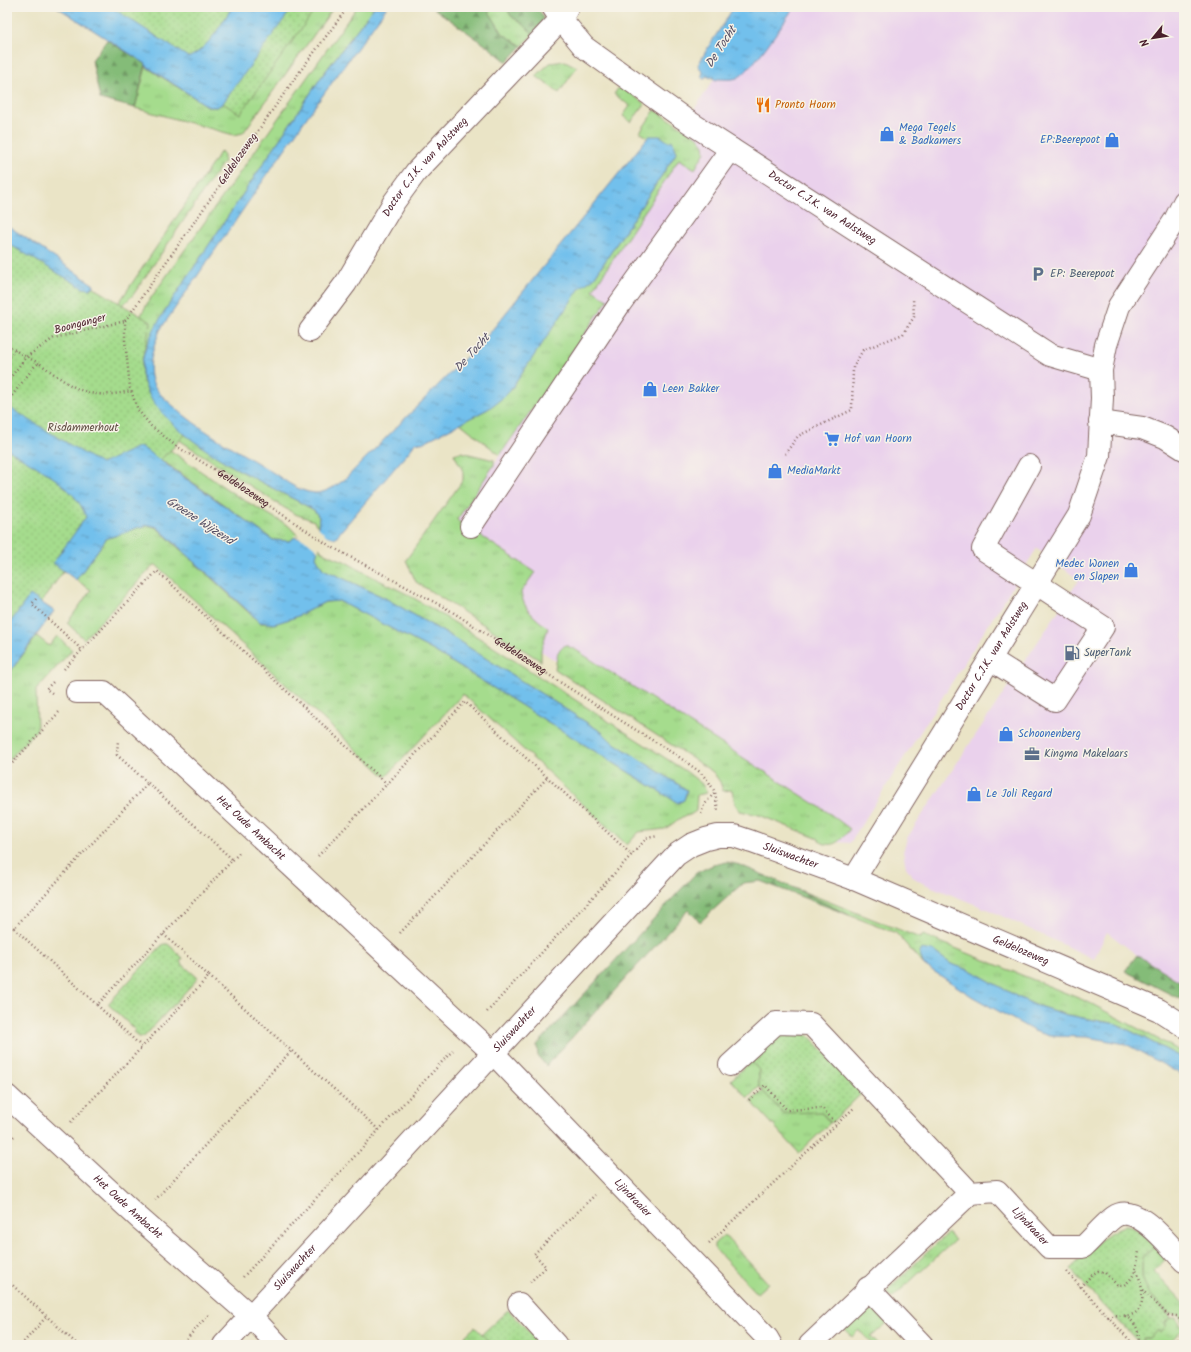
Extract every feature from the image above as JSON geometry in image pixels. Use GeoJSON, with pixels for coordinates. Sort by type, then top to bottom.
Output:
{"type":"FeatureCollection","features":[{"type":"Feature","properties":{"kind":"street","name":"Doctor C.J.K. van Aalstweg"},"geometry":{"type":"LineString","coordinates":[[310,331],[346,283],[394,202],[416,172],[561,11],[584,46],[683,118],[1050,355],[1101,370]]}},
{"type":"Feature","properties":{"kind":"street"},"geometry":{"type":"LineString","coordinates":[[471,526],[619,305],[731,149]]}},
{"type":"Feature","properties":{"kind":"street","name":"Doctor C.J.K. van Aalstweg"},"geometry":{"type":"LineString","coordinates":[[854,879],[1079,515],[1099,456],[1102,398],[1101,370],[1106,344],[1119,306],[1181,211]]}},
{"type":"Feature","properties":{"kind":"street"},"geometry":{"type":"LineString","coordinates":[[1100,422],[1142,428],[1165,437],[1184,449]]}},
{"type":"Feature","properties":{"kind":"street"},"geometry":{"type":"LineString","coordinates":[[990,659],[1055,700],[1103,627],[1036,585],[983,549],[1029,466]]}},
{"type":"Feature","properties":{"kind":"street","name":"Het Oude Ambacht"},"geometry":{"type":"LineString","coordinates":[[71,699],[104,692],[493,1053]]}},
{"type":"Feature","properties":{"kind":"street","name":"Sluiswachter"},"geometry":{"type":"LineString","coordinates":[[224,1345],[676,855],[706,839],[718,836],[734,836],[854,879]]}},
{"type":"Feature","properties":{"kind":"street","name":"Geldelozeweg"},"geometry":{"type":"LineString","coordinates":[[854,879],[1159,1010],[1184,1026]]}},
{"type":"Feature","properties":{"kind":"street"},"geometry":{"type":"LineString","coordinates":[[730,1065],[776,1023],[811,1024],[970,1193],[868,1288],[810,1345]]}},
{"type":"Feature","properties":{"kind":"street","name":"Lijndraaier"},"geometry":{"type":"LineString","coordinates":[[493,1053],[767,1338],[771,1345]]}},
{"type":"Feature","properties":{"kind":"street","name":"Het Oude Ambacht"},"geometry":{"type":"LineString","coordinates":[[7,1096],[139,1218],[251,1316]]}},
{"type":"Feature","properties":{"kind":"street","name":"Lijndraaier"},"geometry":{"type":"LineString","coordinates":[[970,1193],[997,1191],[1049,1247],[1083,1248],[1114,1216],[1126,1214],[1136,1216],[1145,1221],[1177,1254]]}},
{"type":"Feature","properties":{"kind":"street"},"geometry":{"type":"LineString","coordinates":[[868,1288],[922,1345]]}},
{"type":"Feature","properties":{"kind":"street"},"geometry":{"type":"LineString","coordinates":[[519,1304],[556,1345]]}},
{"type":"Feature","properties":{"kind":"street"},"geometry":{"type":"LineString","coordinates":[[251,1316],[278,1345]]}},
{"type":"Feature","properties":{"kind":"path","name":"Geldelozeweg"},"geometry":{"type":"LineString","coordinates":[[348,7],[290,84],[125,321],[125,340],[131,391],[138,410],[151,426],[176,446],[330,546],[451,611],[700,772],[715,792],[718,836]]}},
{"type":"Feature","properties":{"kind":"path"},"geometry":{"type":"LineString","coordinates":[[785,454],[798,436],[852,410],[853,367],[859,356],[863,350],[903,334],[914,317],[913,267]]}},
{"type":"Feature","properties":{"kind":"path","name":"Boonganger"},"geometry":{"type":"LineString","coordinates":[[7,382],[26,356],[54,338],[125,321]]}},
{"type":"Feature","properties":{"kind":"path"},"geometry":{"type":"LineString","coordinates":[[7,345],[39,363],[72,387],[90,394],[106,395],[131,391]]}},
{"type":"Feature","properties":{"kind":"path"},"geometry":{"type":"LineString","coordinates":[[7,360],[15,350]]}},
{"type":"Feature","properties":{"kind":"path"},"geometry":{"type":"LineString","coordinates":[[7,402],[34,367],[39,363]]}},
{"type":"Feature","properties":{"kind":"path"},"geometry":{"type":"LineString","coordinates":[[62,672],[156,571],[387,784]]}},
{"type":"Feature","properties":{"kind":"path"},"geometry":{"type":"LineString","coordinates":[[36,599],[32,604],[82,650]]}},
{"type":"Feature","properties":{"kind":"path"},"geometry":{"type":"LineString","coordinates":[[7,770],[71,699],[46,689],[57,677]]}},
{"type":"Feature","properties":{"kind":"path"},"geometry":{"type":"LineString","coordinates":[[301,874],[465,702],[632,855]]}},
{"type":"Feature","properties":{"kind":"path"},"geometry":{"type":"LineString","coordinates":[[119,737],[117,755],[233,860]]}},
{"type":"Feature","properties":{"kind":"path"},"geometry":{"type":"LineString","coordinates":[[383,951],[547,778]]}},
{"type":"Feature","properties":{"kind":"path"},"geometry":{"type":"LineString","coordinates":[[14,928],[148,783]]}},
{"type":"Feature","properties":{"kind":"path"},"geometry":{"type":"LineString","coordinates":[[697,816],[701,814],[704,805],[715,792]]}},
{"type":"Feature","properties":{"kind":"path"},"geometry":{"type":"LineString","coordinates":[[97,1005],[257,834]]}},
{"type":"Feature","properties":{"kind":"path"},"geometry":{"type":"LineString","coordinates":[[181,1345],[647,838],[660,836]]}},
{"type":"Feature","properties":{"kind":"path"},"geometry":{"type":"LineString","coordinates":[[7,922],[142,1047]]}},
{"type":"Feature","properties":{"kind":"path"},"geometry":{"type":"LineString","coordinates":[[163,934],[378,1130]]}},
{"type":"Feature","properties":{"kind":"path"},"geometry":{"type":"LineString","coordinates":[[55,1140],[209,976]]}},
{"type":"Feature","properties":{"kind":"path"},"geometry":{"type":"LineString","coordinates":[[139,1218],[291,1051]]}},
{"type":"Feature","properties":{"kind":"path"},"geometry":{"type":"LineString","coordinates":[[748,1100],[765,1086],[787,1110],[822,1108],[837,1124]]}},
{"type":"Feature","properties":{"kind":"path"},"geometry":{"type":"LineString","coordinates":[[691,1259],[873,1090]]}},
{"type":"Feature","properties":{"kind":"path"},"geometry":{"type":"LineString","coordinates":[[519,1304],[513,1298],[546,1267],[534,1254],[613,1178]]}},
{"type":"Feature","properties":{"kind":"path"},"geometry":{"type":"LineString","coordinates":[[1080,1287],[1098,1271],[1104,1272],[1117,1285],[1124,1285],[1131,1279],[1136,1270],[1140,1247],[1145,1245],[1177,1254]]}},
{"type":"Feature","properties":{"kind":"path"},"geometry":{"type":"LineString","coordinates":[[1065,1247],[1063,1268],[1134,1345]]}},
{"type":"Feature","properties":{"kind":"path"},"geometry":{"type":"LineString","coordinates":[[1124,1316],[1132,1315],[1138,1310],[1142,1301],[1140,1278],[1136,1270]]}},
{"type":"Feature","properties":{"kind":"path"},"geometry":{"type":"LineString","coordinates":[[7,1280],[78,1345]]}},
{"type":"Feature","properties":{"kind":"path"},"geometry":{"type":"LineString","coordinates":[[1142,1290],[1146,1292],[1168,1315],[1176,1316],[1184,1324]]}},
{"type":"Feature","properties":{"kind":"path"},"geometry":{"type":"LineString","coordinates":[[1108,1317],[1117,1314],[1132,1321],[1138,1330],[1140,1339],[1138,1345]]}},
{"type":"Feature","properties":{"kind":"path"},"geometry":{"type":"LineString","coordinates":[[21,1345],[47,1316]]}},
{"type":"Feature","properties":{"kind":"path"},"geometry":{"type":"LineString","coordinates":[[1171,1345],[1184,1333]]}},
{"type":"Feature","properties":{"kind":"shaded area","name":"Hof van Hoorn"},"geometry":{"type":"Polygon","coordinates":[[[794,7],[1184,7],[1184,984],[1137,955],[1107,932],[1094,959],[989,910],[922,883],[913,877],[906,867],[903,852],[907,838],[1079,580],[1037,548],[850,843],[835,842],[556,661],[424,572],[500,455],[460,423],[488,409],[510,391],[580,287],[594,278],[677,152],[673,142],[714,79],[729,79],[744,73],[775,35],[794,7]]]}},
{"type":"Feature","properties":{"kind":"green space"},"geometry":{"type":"Polygon","coordinates":[[[523,6],[533,8],[542,14],[544,19],[533,34],[523,24],[511,16],[506,7],[523,6]]]}},
{"type":"Feature","properties":{"kind":"green space"},"geometry":{"type":"Polygon","coordinates":[[[72,7],[317,7],[240,114],[72,7]]]}},
{"type":"Feature","properties":{"kind":"green space"},"geometry":{"type":"Polygon","coordinates":[[[293,7],[334,7],[243,133],[234,135],[135,108],[146,67],[209,107],[216,107],[222,103],[293,7]]]}},
{"type":"Feature","properties":{"kind":"green space"},"geometry":{"type":"Polygon","coordinates":[[[357,7],[374,7],[322,76],[168,306],[150,338],[145,354],[142,373],[171,422],[228,464],[314,510],[319,517],[318,528],[314,521],[295,514],[283,507],[176,438],[143,404],[139,319],[148,302],[357,7]]]}},
{"type":"Feature","properties":{"kind":"green space"},"geometry":{"type":"Polygon","coordinates":[[[432,7],[486,7],[503,34],[522,46],[507,62],[432,7]]]}},
{"type":"Feature","properties":{"kind":"green space"},"geometry":{"type":"Polygon","coordinates":[[[486,7],[506,7],[511,16],[523,24],[533,34],[522,46],[503,34],[486,7]]]}},
{"type":"Feature","properties":{"kind":"green space"},"geometry":{"type":"Polygon","coordinates":[[[107,40],[146,64],[135,108],[100,99],[92,60],[107,40]]]}},
{"type":"Feature","properties":{"kind":"green space"},"geometry":{"type":"Polygon","coordinates":[[[565,61],[577,67],[559,93],[536,76],[550,63],[565,61]]]}},
{"type":"Feature","properties":{"kind":"green space"},"geometry":{"type":"Polygon","coordinates":[[[620,86],[645,104],[631,122],[623,116],[630,106],[614,94],[620,86]]]}},
{"type":"Feature","properties":{"kind":"green space"},"geometry":{"type":"Polygon","coordinates":[[[655,110],[698,137],[704,145],[705,152],[695,169],[679,159],[593,290],[608,300],[500,455],[460,423],[488,409],[510,391],[580,287],[594,278],[677,152],[671,140],[669,142],[649,136],[648,138],[640,132],[655,110]]]}},
{"type":"Feature","properties":{"kind":"green space"},"geometry":{"type":"Polygon","coordinates":[[[221,151],[224,155],[224,161],[133,295],[116,309],[116,307],[221,151]]]}},
{"type":"Feature","properties":{"kind":"green space","name":"Risdammerhout"},"geometry":{"type":"Polygon","coordinates":[[[7,235],[151,322],[142,362],[144,384],[154,402],[185,434],[171,450],[110,504],[7,650],[7,235]]]}},
{"type":"Feature","properties":{"kind":"green space"},"geometry":{"type":"Polygon","coordinates":[[[161,444],[237,496],[289,526],[300,538],[295,537],[290,541],[273,540],[149,451],[161,444]]]}},
{"type":"Feature","properties":{"kind":"green space"},"geometry":{"type":"Polygon","coordinates":[[[461,452],[494,460],[494,465],[457,520],[535,572],[521,592],[524,603],[530,613],[548,628],[541,650],[541,661],[416,582],[406,560],[463,480],[463,471],[454,454],[461,452]]]}},
{"type":"Feature","properties":{"kind":"green space"},"geometry":{"type":"Polygon","coordinates":[[[149,525],[157,528],[260,623],[275,623],[296,617],[325,602],[339,601],[434,651],[678,803],[684,800],[687,790],[611,741],[603,733],[457,640],[385,598],[323,569],[316,557],[318,546],[322,552],[344,561],[407,594],[470,632],[687,772],[702,784],[707,793],[697,795],[696,811],[690,815],[682,817],[665,829],[639,832],[627,845],[463,694],[386,777],[155,564],[84,639],[67,623],[91,590],[76,580],[106,539],[126,531],[149,525]]]}},
{"type":"Feature","properties":{"kind":"green space"},"geometry":{"type":"Polygon","coordinates":[[[37,636],[49,646],[57,636],[72,650],[36,690],[37,729],[7,762],[7,676],[37,636]]]}},
{"type":"Feature","properties":{"kind":"green space"},"geometry":{"type":"Polygon","coordinates":[[[565,645],[576,650],[829,813],[850,829],[840,840],[833,844],[824,844],[819,841],[819,839],[759,815],[740,811],[735,804],[732,790],[723,791],[720,782],[713,772],[555,669],[558,652],[565,645]]]}},
{"type":"Feature","properties":{"kind":"green space"},"geometry":{"type":"Polygon","coordinates":[[[727,862],[740,865],[792,887],[849,915],[760,881],[743,883],[700,922],[688,910],[546,1066],[538,1056],[537,1045],[696,873],[713,865],[727,862]]]}},
{"type":"Feature","properties":{"kind":"green space"},"geometry":{"type":"Polygon","coordinates":[[[792,887],[920,938],[923,935],[1088,1002],[1184,1053],[1184,1059],[1117,1024],[1067,1015],[1035,1005],[972,971],[951,964],[933,951],[919,953],[924,965],[896,933],[849,915],[792,887]]]}},
{"type":"Feature","properties":{"kind":"green space"},"geometry":{"type":"Polygon","coordinates":[[[163,944],[168,944],[183,958],[180,962],[198,978],[144,1037],[139,1037],[133,1032],[135,1030],[108,1004],[163,944]]]}},
{"type":"Feature","properties":{"kind":"green space"},"geometry":{"type":"Polygon","coordinates":[[[1137,955],[1184,984],[1184,1001],[1125,971],[1137,955]]]}},
{"type":"Feature","properties":{"kind":"green space"},"geometry":{"type":"Polygon","coordinates":[[[780,1033],[808,1035],[860,1089],[861,1094],[831,1123],[821,1112],[783,1113],[759,1087],[759,1070],[751,1061],[780,1033]]]}},
{"type":"Feature","properties":{"kind":"green space"},"geometry":{"type":"Polygon","coordinates":[[[751,1061],[759,1070],[759,1087],[748,1098],[731,1080],[751,1061]]]}},
{"type":"Feature","properties":{"kind":"green space"},"geometry":{"type":"Polygon","coordinates":[[[763,1091],[821,1112],[830,1123],[799,1153],[751,1101],[763,1091]]]}},
{"type":"Feature","properties":{"kind":"green space"},"geometry":{"type":"Polygon","coordinates":[[[1125,1226],[1135,1228],[1147,1237],[1157,1248],[1153,1247],[1142,1257],[1142,1278],[1149,1293],[1171,1318],[1164,1324],[1167,1326],[1161,1332],[1158,1330],[1149,1338],[1143,1338],[1141,1345],[1070,1269],[1111,1232],[1125,1226]]]}},
{"type":"Feature","properties":{"kind":"green space"},"geometry":{"type":"Polygon","coordinates":[[[948,1233],[955,1240],[892,1298],[888,1294],[888,1289],[948,1233]]]}},
{"type":"Feature","properties":{"kind":"green space"},"geometry":{"type":"Polygon","coordinates":[[[724,1235],[768,1283],[757,1293],[714,1248],[714,1244],[724,1235]]]}},
{"type":"Feature","properties":{"kind":"green space"},"geometry":{"type":"Polygon","coordinates":[[[1153,1247],[1157,1248],[1165,1258],[1154,1271],[1184,1303],[1184,1322],[1178,1315],[1169,1314],[1149,1293],[1142,1278],[1142,1257],[1153,1247]]]}},
{"type":"Feature","properties":{"kind":"green space"},"geometry":{"type":"Polygon","coordinates":[[[865,1309],[875,1309],[888,1322],[871,1337],[879,1345],[873,1345],[859,1330],[852,1337],[844,1329],[865,1309]]]}},
{"type":"Feature","properties":{"kind":"green space"},"geometry":{"type":"Polygon","coordinates":[[[508,1310],[542,1345],[492,1345],[482,1334],[508,1310]]]}},
{"type":"Feature","properties":{"kind":"green space"},"geometry":{"type":"Polygon","coordinates":[[[1171,1318],[1176,1318],[1184,1328],[1166,1345],[1141,1345],[1143,1338],[1149,1338],[1158,1329],[1160,1332],[1164,1324],[1171,1318]]]}},
{"type":"Feature","properties":{"kind":"green space"},"geometry":{"type":"Polygon","coordinates":[[[475,1327],[493,1345],[473,1345],[465,1336],[475,1327]]]}},
{"type":"Feature","properties":{"kind":"water"},"geometry":{"type":"Polygon","coordinates":[[[57,7],[111,7],[190,57],[209,42],[232,7],[293,7],[223,103],[217,107],[209,107],[146,66],[146,64],[57,7]]]}},
{"type":"Feature","properties":{"kind":"water"},"geometry":{"type":"Polygon","coordinates":[[[374,7],[387,7],[307,117],[160,330],[153,349],[150,370],[153,383],[163,397],[193,422],[288,483],[301,490],[315,493],[330,489],[343,481],[488,335],[649,136],[660,136],[669,142],[672,140],[677,152],[594,278],[580,288],[510,391],[488,409],[422,443],[416,442],[335,538],[327,536],[317,548],[316,557],[323,569],[385,598],[457,640],[603,733],[611,741],[687,790],[684,800],[678,803],[434,651],[339,601],[325,602],[296,617],[274,624],[260,622],[157,527],[149,525],[106,539],[76,580],[53,563],[86,517],[81,506],[73,495],[53,477],[7,449],[7,406],[101,464],[140,446],[273,540],[290,541],[295,537],[307,540],[318,528],[319,517],[314,510],[241,471],[213,454],[187,436],[165,416],[149,395],[142,373],[142,364],[150,338],[168,306],[322,76],[374,7]]]}},
{"type":"Feature","properties":{"kind":"water","name":"De Tocht"},"geometry":{"type":"Polygon","coordinates":[[[734,7],[794,7],[759,57],[743,74],[733,79],[716,80],[713,78],[714,75],[711,78],[706,76],[704,79],[701,77],[703,73],[698,65],[734,7]]]}},
{"type":"Feature","properties":{"kind":"water"},"geometry":{"type":"Polygon","coordinates":[[[7,225],[94,285],[90,289],[83,288],[7,243],[7,225]]]}},
{"type":"Feature","properties":{"kind":"water"},"geometry":{"type":"Polygon","coordinates":[[[30,595],[54,611],[7,676],[7,627],[30,595]]]}},
{"type":"Feature","properties":{"kind":"water"},"geometry":{"type":"Polygon","coordinates":[[[921,949],[933,951],[951,964],[972,971],[1035,1005],[1067,1015],[1117,1024],[1184,1059],[1184,1076],[1126,1044],[1087,1037],[1050,1036],[1034,1031],[973,997],[924,965],[919,953],[921,949]]]}},
{"type":"Feature","properties":{"kind":"pier"},"geometry":{"type":"Polygon","coordinates":[[[316,525],[327,536],[335,538],[334,540],[328,538],[319,548],[319,551],[307,541],[293,536],[295,535],[306,538],[316,525]]]}},
{"type":"Feature","properties":{"kind":"place","name":"Pronto Hoorn"},"geometry":{"type":"Point","coordinates":[763,105]}},
{"type":"Feature","properties":{"kind":"place","name":"Mega Tegels & Badkamers"},"geometry":{"type":"Point","coordinates":[887,134]}},
{"type":"Feature","properties":{"kind":"place","name":"EP:Beerepoot"},"geometry":{"type":"Point","coordinates":[1112,140]}},
{"type":"Feature","properties":{"kind":"place","name":"EP: Beerepoot"},"geometry":{"type":"Point","coordinates":[1038,274]}},
{"type":"Feature","properties":{"kind":"place","name":"Leen Bakker"},"geometry":{"type":"Point","coordinates":[650,389]}},
{"type":"Feature","properties":{"kind":"place","name":"Hof van Hoorn"},"geometry":{"type":"Point","coordinates":[832,439]}},
{"type":"Feature","properties":{"kind":"place","name":"MediaMarkt"},"geometry":{"type":"Point","coordinates":[775,471]}},
{"type":"Feature","properties":{"kind":"place","name":"Medec Wonen en Slapen"},"geometry":{"type":"Point","coordinates":[1131,570]}},
{"type":"Feature","properties":{"kind":"place","name":"SuperTank"},"geometry":{"type":"Point","coordinates":[1072,653]}},
{"type":"Feature","properties":{"kind":"place","name":"Schoonenberg"},"geometry":{"type":"Point","coordinates":[1006,734]}},
{"type":"Feature","properties":{"kind":"place","name":"Kingma Makelaars"},"geometry":{"type":"Point","coordinates":[1032,754]}},
{"type":"Feature","properties":{"kind":"place","name":"Le Joli Regard"},"geometry":{"type":"Point","coordinates":[974,794]}},
{"type":"Feature","properties":{"kind":"water label","name":"Groene Wijzend"},"geometry":{"type":"Point","coordinates":[200,521]}}]}
